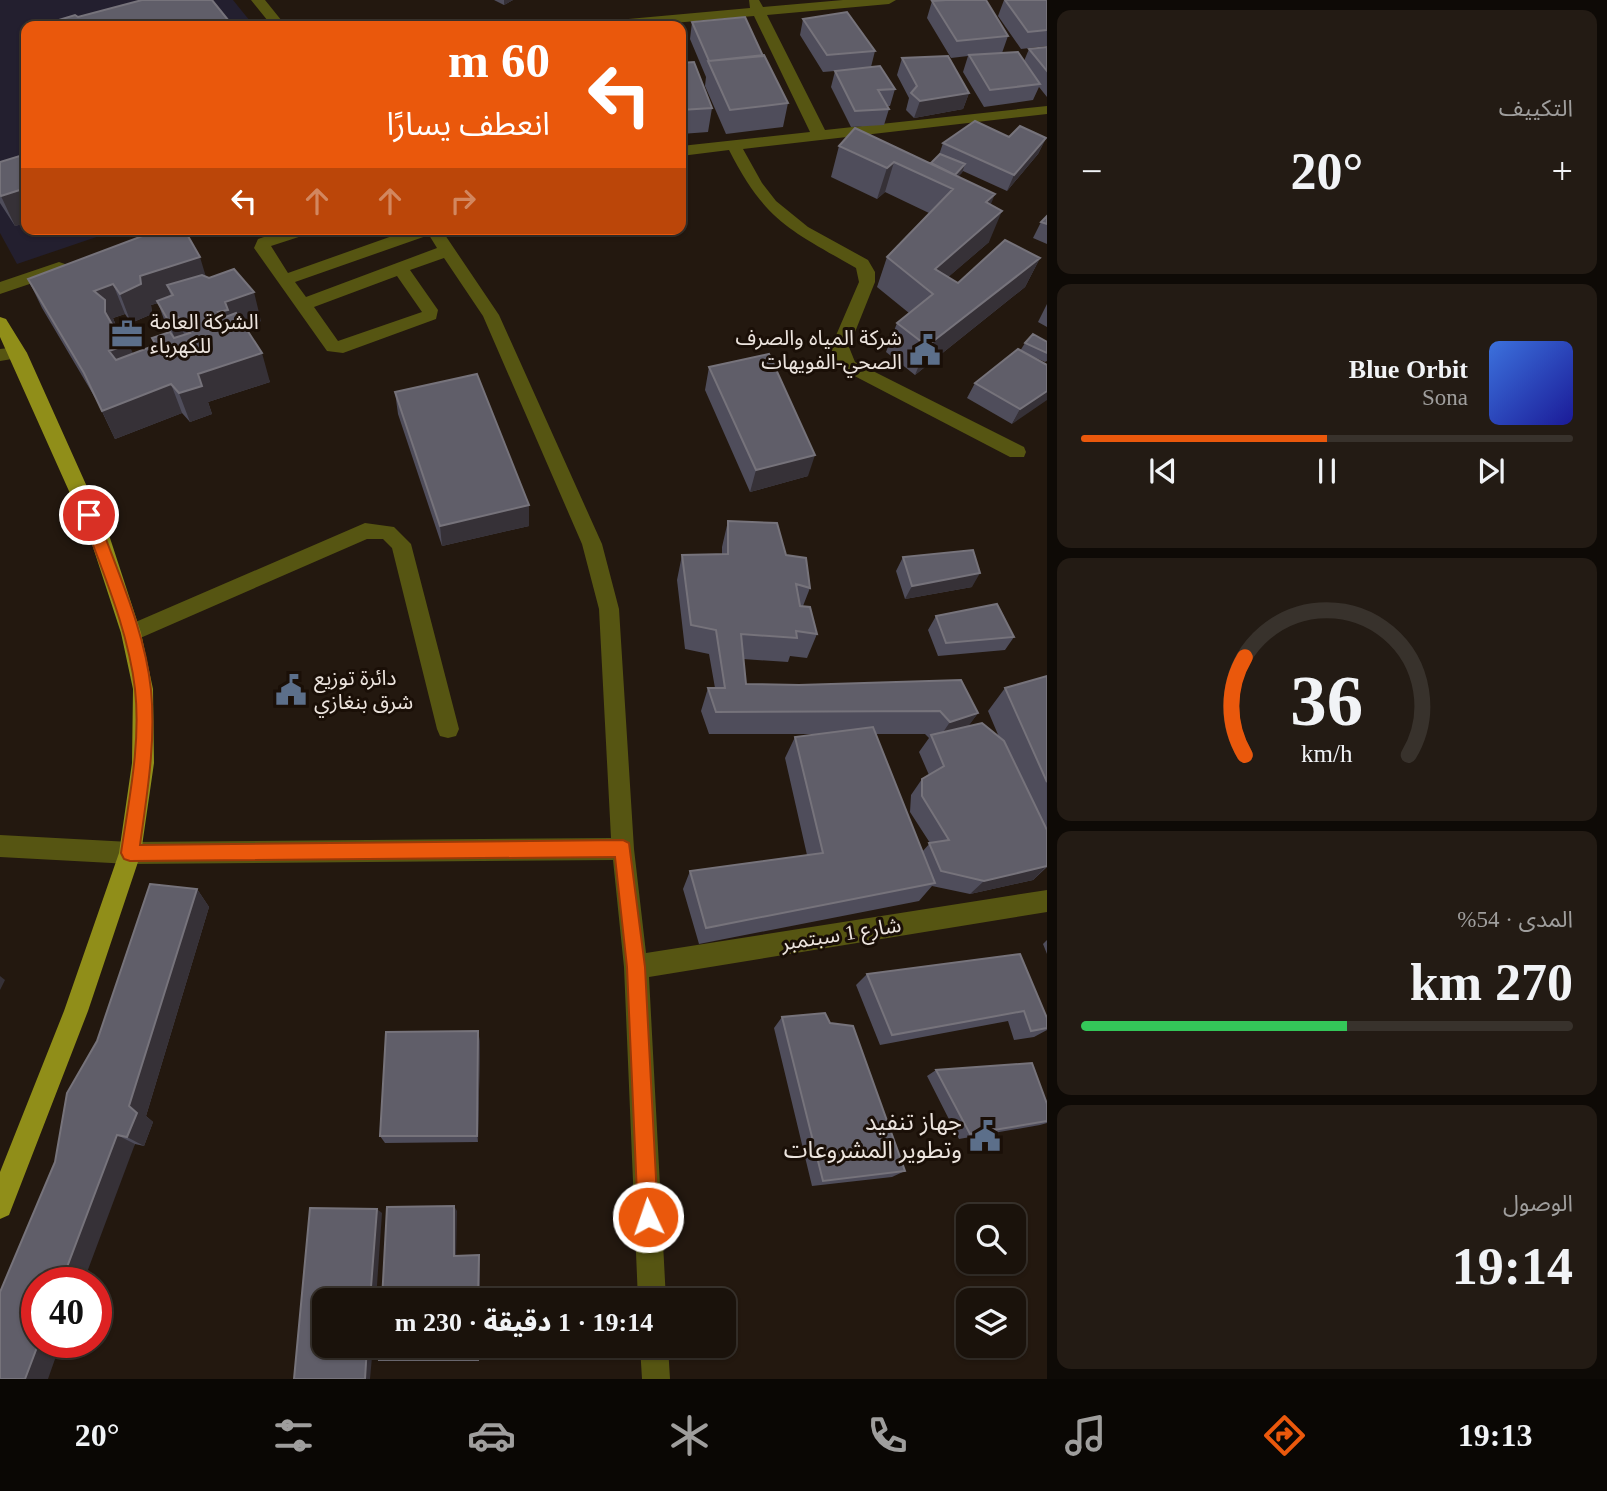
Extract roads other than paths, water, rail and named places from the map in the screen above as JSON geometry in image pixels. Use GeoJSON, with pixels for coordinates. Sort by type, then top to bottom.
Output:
{"type":"FeatureCollection","features":[{"type":"Feature","properties":{"kind":"main road"},"geometry":{"type":"LineString","coordinates":[[0,323],[9,354],[100,538],[131,634],[143,689],[143,763],[130,853],[76,1011],[0,1206]]}},
{"type":"Feature","properties":{"kind":"street"},"geometry":{"type":"LineString","coordinates":[[258,0],[275,21]]}},
{"type":"Feature","properties":{"kind":"street"},"geometry":{"type":"LineString","coordinates":[[635,21],[756,6],[889,0]]}},
{"type":"Feature","properties":{"kind":"street"},"geometry":{"type":"LineString","coordinates":[[756,6],[819,134]]}},
{"type":"Feature","properties":{"kind":"street"},"geometry":{"type":"LineString","coordinates":[[686,149],[1047,110]]}},
{"type":"Feature","properties":{"kind":"street"},"geometry":{"type":"LineString","coordinates":[[733,144],[755,185],[770,205],[794,225],[862,264],[867,272],[867,282],[840,347],[842,357],[849,366],[1017,452]]}},
{"type":"Feature","properties":{"kind":"street"},"geometry":{"type":"LineString","coordinates":[[287,235],[264,243],[262,248],[332,347],[344,347],[430,315],[430,310],[400,268]]}},
{"type":"Feature","properties":{"kind":"street"},"geometry":{"type":"LineString","coordinates":[[374,235],[383,246]]}},
{"type":"Feature","properties":{"kind":"street"},"geometry":{"type":"LineString","coordinates":[[285,280],[414,235]]}},
{"type":"Feature","properties":{"kind":"street"},"geometry":{"type":"LineString","coordinates":[[436,235],[449,250],[491,315],[592,544],[609,609],[623,849],[636,967],[651,1288]]}},
{"type":"Feature","properties":{"kind":"street"},"geometry":{"type":"LineString","coordinates":[[303,305],[449,250]]}},
{"type":"Feature","properties":{"kind":"street"},"geometry":{"type":"LineString","coordinates":[[0,288],[76,263]]}},
{"type":"Feature","properties":{"kind":"street"},"geometry":{"type":"LineString","coordinates":[[131,634],[365,531],[387,532],[401,544],[448,729]]}},
{"type":"Feature","properties":{"kind":"street"},"geometry":{"type":"LineString","coordinates":[[0,846],[130,853],[623,849]]}},
{"type":"Feature","properties":{"kind":"street","name":"شارع 1 سبتمبر"},"geometry":{"type":"LineString","coordinates":[[636,967],[1047,901]]}},
{"type":"Feature","properties":{"kind":"street"},"geometry":{"type":"LineString","coordinates":[[655,1358],[656,1379]]}},
{"type":"Feature","properties":{"kind":"place","name":"الشركة العامة للكهرباء"},"geometry":{"type":"Point","coordinates":[127,334]}},
{"type":"Feature","properties":{"kind":"place","name":"شركة المياه والصرف الصحي-الفويهات"},"geometry":{"type":"Point","coordinates":[925,350]}},
{"type":"Feature","properties":{"kind":"place","name":"دائرة توزيع شرق بنغازي"},"geometry":{"type":"Point","coordinates":[291,690]}},
{"type":"Feature","properties":{"kind":"place","name":"جهاز تنفيد وتطوير المشروعات"},"geometry":{"type":"Point","coordinates":[985,1136]}}]}
